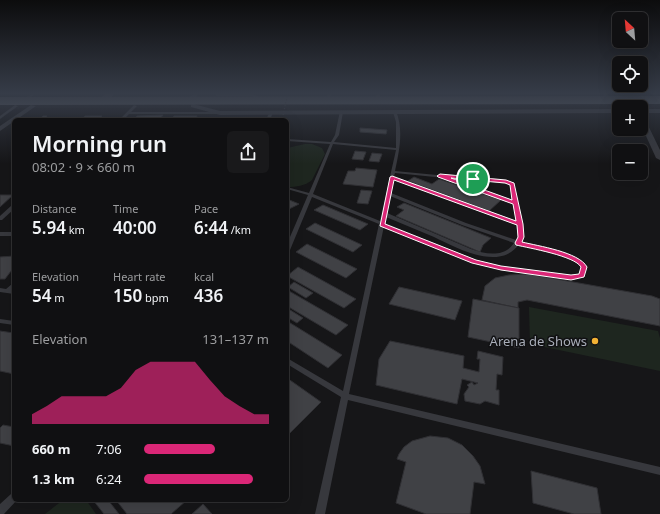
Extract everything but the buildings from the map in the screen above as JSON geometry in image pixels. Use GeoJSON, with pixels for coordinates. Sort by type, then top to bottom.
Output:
{"type":"FeatureCollection","features":[{"type":"Feature","properties":{"kind":"street"},"geometry":{"type":"LineString","coordinates":[[0,129],[12,117]]}},
{"type":"Feature","properties":{"kind":"street"},"geometry":{"type":"LineString","coordinates":[[648,132],[660,158]]}},
{"type":"Feature","properties":{"kind":"lane"},"geometry":{"type":"LineString","coordinates":[[289,245],[332,143],[337,135],[340,117]]}},
{"type":"Feature","properties":{"kind":"lane"},"geometry":{"type":"LineString","coordinates":[[320,514],[398,149],[398,122],[396,117]]}},
{"type":"Feature","properties":{"kind":"lane"},"geometry":{"type":"LineString","coordinates":[[289,141],[398,149]]}},
{"type":"Feature","properties":{"kind":"lane"},"geometry":{"type":"LineString","coordinates":[[384,214],[466,250],[483,255],[505,253],[514,248],[521,237],[516,203],[512,184],[510,183],[440,176],[393,175]]}},
{"type":"Feature","properties":{"kind":"lane"},"geometry":{"type":"LineString","coordinates":[[393,175],[520,224]]}},
{"type":"Feature","properties":{"kind":"lane"},"geometry":{"type":"LineString","coordinates":[[440,176],[516,203]]}},
{"type":"Feature","properties":{"kind":"lane"},"geometry":{"type":"LineString","coordinates":[[289,189],[311,195],[474,261],[501,268],[571,277],[582,276],[584,267],[582,263],[576,259],[548,250],[518,243],[389,194]]}},
{"type":"Feature","properties":{"kind":"lane"},"geometry":{"type":"LineString","coordinates":[[0,218],[12,208]]}},
{"type":"Feature","properties":{"kind":"lane"},"geometry":{"type":"LineString","coordinates":[[0,234],[12,234]]}},
{"type":"Feature","properties":{"kind":"lane"},"geometry":{"type":"LineString","coordinates":[[0,290],[11,291]]}},
{"type":"Feature","properties":{"kind":"lane"},"geometry":{"type":"LineString","coordinates":[[0,321],[12,324]]}},
{"type":"Feature","properties":{"kind":"lane"},"geometry":{"type":"LineString","coordinates":[[289,362],[345,396],[660,470]]}},
{"type":"Feature","properties":{"kind":"lane"},"geometry":{"type":"LineString","coordinates":[[0,511],[12,499]]}},
{"type":"Feature","properties":{"kind":"shaded area"},"geometry":{"type":"Polygon","coordinates":[[[312,144],[322,148],[325,154],[312,180],[306,184],[289,187],[289,148],[312,144]]]}},
{"type":"Feature","properties":{"kind":"shaded area","name":"Arena de Shows"},"geometry":{"type":"Polygon","coordinates":[[[529,307],[658,331],[660,338],[660,371],[530,344],[529,307]]]}},
{"type":"Feature","properties":{"kind":"shaded area"},"geometry":{"type":"Polygon","coordinates":[[[60,502],[87,502],[96,514],[45,514],[60,502]]]}},
{"type":"Feature","properties":{"kind":"place","name":"Arena de Shows"},"geometry":{"type":"Point","coordinates":[595,341]}},
{"type":"Feature","properties":{"kind":"route"},"geometry":{"type":"LineString","coordinates":[[473,179],[440,176],[516,203],[520,224],[521,237],[518,243],[548,250],[576,259],[582,263],[584,267],[582,276],[571,277],[501,268],[474,261],[452,254],[382,224],[392,177],[520,224],[512,184],[506,182],[473,179]]}}]}
